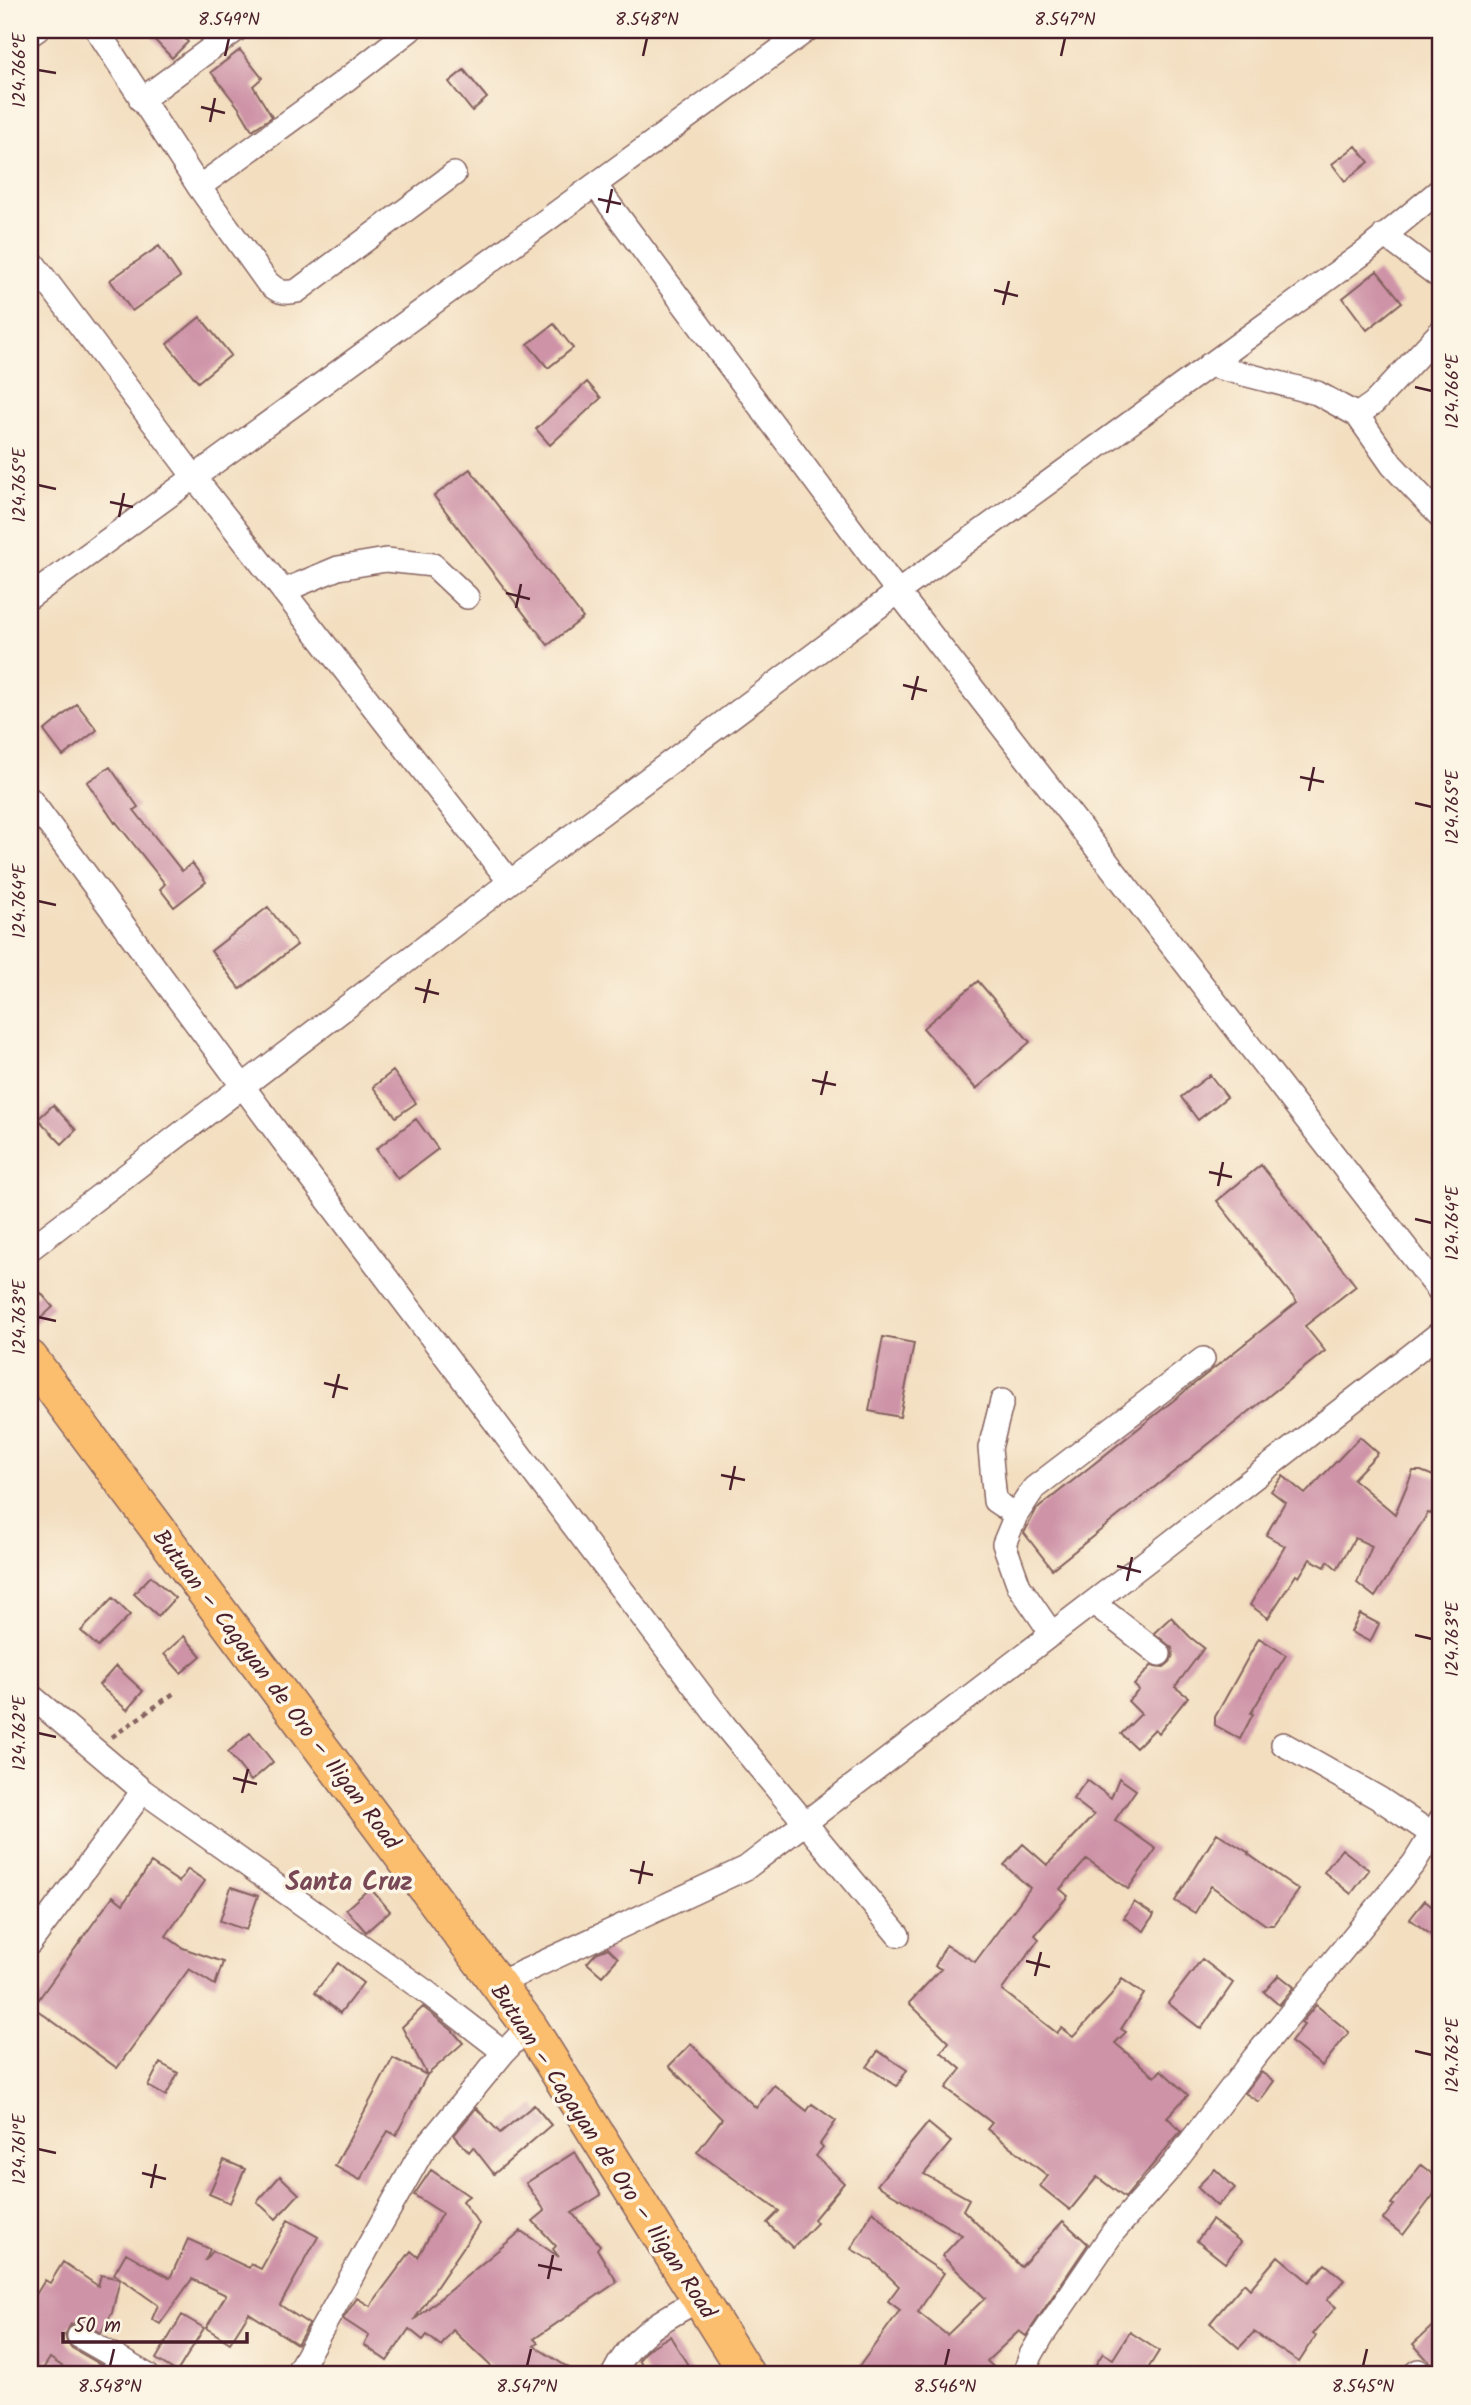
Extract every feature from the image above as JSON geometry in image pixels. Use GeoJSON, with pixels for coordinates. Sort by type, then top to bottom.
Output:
{"type":"FeatureCollection","features":[{"type":"Feature","properties":{"kind":"highway","name":"Butuan – Cagayan de Oro – Iligan Road"},"geometry":{"type":"LineString","coordinates":[[30,1357],[529,2026],[747,2375]]}},
{"type":"Feature","properties":{"kind":"street"},"geometry":{"type":"LineString","coordinates":[[30,35],[37,30]]}},
{"type":"Feature","properties":{"kind":"street"},"geometry":{"type":"LineString","coordinates":[[97,30],[199,187],[267,282],[277,291],[297,291],[454,174]]}},
{"type":"Feature","properties":{"kind":"street"},"geometry":{"type":"LineString","coordinates":[[141,100],[236,30]]}},
{"type":"Feature","properties":{"kind":"street"},"geometry":{"type":"LineString","coordinates":[[199,187],[410,30]]}},
{"type":"Feature","properties":{"kind":"street"},"geometry":{"type":"LineString","coordinates":[[30,597],[807,30]]}},
{"type":"Feature","properties":{"kind":"street"},"geometry":{"type":"LineString","coordinates":[[595,185],[898,592],[1441,1293]]}},
{"type":"Feature","properties":{"kind":"street"},"geometry":{"type":"LineString","coordinates":[[30,1249],[510,882],[898,592],[1384,235],[1441,189]]}},
{"type":"Feature","properties":{"kind":"street"},"geometry":{"type":"LineString","coordinates":[[1384,235],[1441,278]]}},
{"type":"Feature","properties":{"kind":"street"},"geometry":{"type":"LineString","coordinates":[[30,259],[195,478],[510,882]]}},
{"type":"Feature","properties":{"kind":"street"},"geometry":{"type":"LineString","coordinates":[[1357,415],[1374,403],[1441,331]]}},
{"type":"Feature","properties":{"kind":"street"},"geometry":{"type":"LineString","coordinates":[[1209,365],[1317,393],[1357,415],[1392,465],[1441,517]]}},
{"type":"Feature","properties":{"kind":"street"},"geometry":{"type":"LineString","coordinates":[[283,591],[338,568],[386,559],[433,565],[467,597]]}},
{"type":"Feature","properties":{"kind":"street"},"geometry":{"type":"LineString","coordinates":[[30,799],[724,1725],[898,1935]]}},
{"type":"Feature","properties":{"kind":"street"},"geometry":{"type":"LineString","coordinates":[[497,1984],[746,1868],[1441,1332]]}},
{"type":"Feature","properties":{"kind":"street"},"geometry":{"type":"LineString","coordinates":[[1052,1634],[1019,1586],[1004,1544],[1016,1515],[1034,1488],[1203,1359]]}},
{"type":"Feature","properties":{"kind":"street"},"geometry":{"type":"LineString","coordinates":[[1002,1401],[990,1448],[993,1486],[995,1502],[1016,1515]]}},
{"type":"Feature","properties":{"kind":"street"},"geometry":{"type":"LineString","coordinates":[[1094,1602],[1159,1654]]}},
{"type":"Feature","properties":{"kind":"street"},"geometry":{"type":"LineString","coordinates":[[30,1695],[143,1791],[429,1994],[504,2052]]}},
{"type":"Feature","properties":{"kind":"street"},"geometry":{"type":"LineString","coordinates":[[1024,2375],[1042,2336],[1113,2232],[1172,2166],[1254,2058],[1438,1832],[1283,1744]]}},
{"type":"Feature","properties":{"kind":"street"},"geometry":{"type":"LineString","coordinates":[[30,1943],[143,1791]]}},
{"type":"Feature","properties":{"kind":"street"},"geometry":{"type":"LineString","coordinates":[[296,2375],[421,2153],[504,2052],[529,2026]]}},
{"type":"Feature","properties":{"kind":"street"},"geometry":{"type":"LineString","coordinates":[[613,2375],[636,2341],[653,2325],[700,2299]]}},
{"type":"Feature","properties":{"kind":"street"},"geometry":{"type":"LineString","coordinates":[[79,2336],[146,2375]]}},
{"type":"Feature","properties":{"kind":"path"},"geometry":{"type":"LineString","coordinates":[[94,1749],[177,1691]]}},
{"type":"Feature","properties":{"kind":"building"},"geometry":{"type":"Polygon","coordinates":[[[145,30],[177,30],[188,42],[172,58],[145,30]]]}},
{"type":"Feature","properties":{"kind":"building"},"geometry":{"type":"Polygon","coordinates":[[[240,50],[262,78],[253,86],[272,117],[252,130],[211,72],[240,50]]]}},
{"type":"Feature","properties":{"kind":"building"},"geometry":{"type":"Polygon","coordinates":[[[464,70],[487,98],[472,111],[449,82],[464,70]]]}},
{"type":"Feature","properties":{"kind":"building"},"geometry":{"type":"Polygon","coordinates":[[[1356,146],[1369,162],[1345,181],[1332,164],[1356,146]]]}},
{"type":"Feature","properties":{"kind":"building"},"geometry":{"type":"Polygon","coordinates":[[[159,246],[180,277],[132,311],[110,280],[159,246]]]}},
{"type":"Feature","properties":{"kind":"building"},"geometry":{"type":"Polygon","coordinates":[[[1377,271],[1402,302],[1367,330],[1343,298],[1377,271]]]}},
{"type":"Feature","properties":{"kind":"building"},"geometry":{"type":"Polygon","coordinates":[[[200,317],[231,355],[198,382],[167,344],[200,317]]]}},
{"type":"Feature","properties":{"kind":"building"},"geometry":{"type":"Polygon","coordinates":[[[554,324],[573,348],[548,368],[528,344],[554,324]]]}},
{"type":"Feature","properties":{"kind":"building"},"geometry":{"type":"Polygon","coordinates":[[[587,382],[601,398],[550,445],[536,429],[587,382]]]}},
{"type":"Feature","properties":{"kind":"building"},"geometry":{"type":"Polygon","coordinates":[[[470,469],[583,618],[548,645],[434,496],[470,469]]]}},
{"type":"Feature","properties":{"kind":"building"},"geometry":{"type":"Polygon","coordinates":[[[77,704],[97,730],[63,756],[44,731],[77,704]]]}},
{"type":"Feature","properties":{"kind":"building"},"geometry":{"type":"Polygon","coordinates":[[[110,767],[138,807],[134,810],[182,871],[192,863],[206,882],[174,907],[160,889],[165,884],[115,823],[87,782],[110,767]]]}},
{"type":"Feature","properties":{"kind":"building"},"geometry":{"type":"Polygon","coordinates":[[[268,907],[297,945],[240,989],[211,951],[268,907]]]}},
{"type":"Feature","properties":{"kind":"building"},"geometry":{"type":"Polygon","coordinates":[[[978,981],[1030,1042],[976,1089],[923,1028],[978,981]]]}},
{"type":"Feature","properties":{"kind":"building"},"geometry":{"type":"Polygon","coordinates":[[[393,1071],[416,1103],[396,1117],[373,1087],[393,1071]]]}},
{"type":"Feature","properties":{"kind":"building"},"geometry":{"type":"Polygon","coordinates":[[[1210,1075],[1227,1097],[1198,1120],[1181,1097],[1210,1075]]]}},
{"type":"Feature","properties":{"kind":"building"},"geometry":{"type":"Polygon","coordinates":[[[53,1105],[76,1130],[62,1144],[38,1119],[53,1105]]]}},
{"type":"Feature","properties":{"kind":"building"},"geometry":{"type":"Polygon","coordinates":[[[416,1119],[438,1149],[398,1179],[376,1149],[416,1119]]]}},
{"type":"Feature","properties":{"kind":"building"},"geometry":{"type":"Polygon","coordinates":[[[1261,1165],[1356,1286],[1305,1326],[1325,1351],[1052,1569],[1024,1533],[1036,1510],[1297,1302],[1217,1201],[1261,1165]]]}},
{"type":"Feature","properties":{"kind":"building"},"geometry":{"type":"Polygon","coordinates":[[[40,1292],[53,1307],[30,1328],[30,1301],[40,1292]]]}},
{"type":"Feature","properties":{"kind":"building"},"geometry":{"type":"Polygon","coordinates":[[[883,1337],[914,1343],[900,1417],[869,1411],[883,1337]]]}},
{"type":"Feature","properties":{"kind":"building"},"geometry":{"type":"Polygon","coordinates":[[[1360,1437],[1378,1453],[1353,1479],[1395,1514],[1413,1471],[1421,1471],[1441,1479],[1441,1491],[1431,1514],[1428,1513],[1375,1597],[1357,1583],[1372,1546],[1355,1538],[1337,1569],[1328,1561],[1325,1567],[1310,1559],[1299,1577],[1296,1575],[1268,1618],[1250,1605],[1285,1546],[1266,1535],[1285,1502],[1271,1491],[1283,1476],[1305,1494],[1360,1437]]]}},
{"type":"Feature","properties":{"kind":"building"},"geometry":{"type":"Polygon","coordinates":[[[151,1576],[175,1598],[158,1616],[134,1594],[151,1576]]]}},
{"type":"Feature","properties":{"kind":"building"},"geometry":{"type":"Polygon","coordinates":[[[113,1598],[130,1615],[98,1647],[81,1631],[113,1598]]]}},
{"type":"Feature","properties":{"kind":"building"},"geometry":{"type":"Polygon","coordinates":[[[1360,1614],[1379,1624],[1370,1642],[1351,1632],[1360,1614]]]}},
{"type":"Feature","properties":{"kind":"building"},"geometry":{"type":"Polygon","coordinates":[[[1171,1617],[1204,1648],[1175,1687],[1188,1697],[1159,1733],[1155,1729],[1136,1748],[1121,1734],[1141,1714],[1128,1701],[1139,1690],[1134,1685],[1151,1666],[1164,1667],[1170,1662],[1172,1648],[1154,1633],[1171,1617]]]}},
{"type":"Feature","properties":{"kind":"building"},"geometry":{"type":"Polygon","coordinates":[[[184,1636],[201,1656],[181,1673],[164,1654],[184,1636]]]}},
{"type":"Feature","properties":{"kind":"building"},"geometry":{"type":"Polygon","coordinates":[[[1259,1638],[1286,1655],[1251,1713],[1253,1714],[1240,1739],[1215,1725],[1215,1717],[1259,1638]]]}},
{"type":"Feature","properties":{"kind":"building"},"geometry":{"type":"Polygon","coordinates":[[[116,1666],[143,1691],[127,1710],[99,1685],[116,1666]]]}},
{"type":"Feature","properties":{"kind":"building"},"geometry":{"type":"Polygon","coordinates":[[[250,1733],[273,1762],[251,1781],[228,1752],[250,1733]]]}},
{"type":"Feature","properties":{"kind":"building"},"geometry":{"type":"Polygon","coordinates":[[[1119,1778],[1136,1790],[1115,1820],[1156,1849],[1128,1889],[1087,1859],[1060,1889],[1068,1896],[1035,1935],[1039,1939],[1002,1990],[1057,2033],[1061,2028],[1073,2037],[1111,1996],[1122,1979],[1144,1994],[1121,2029],[1126,2032],[1115,2043],[1155,2077],[1161,2070],[1188,2095],[1167,2117],[1181,2131],[1125,2198],[1097,2177],[1070,2210],[1040,2186],[1048,2176],[987,2129],[992,2123],[946,2088],[961,2069],[941,2052],[949,2042],[909,2003],[941,1969],[935,1966],[946,1945],[975,1962],[1030,1888],[1004,1865],[1023,1844],[1047,1865],[1094,1815],[1073,1799],[1087,1780],[1111,1798],[1119,1778]]]}},
{"type":"Feature","properties":{"kind":"building"},"geometry":{"type":"Polygon","coordinates":[[[1217,1833],[1299,1890],[1274,1925],[1266,1925],[1211,1886],[1195,1913],[1175,1901],[1217,1833]]]}},
{"type":"Feature","properties":{"kind":"building"},"geometry":{"type":"Polygon","coordinates":[[[1342,1849],[1369,1870],[1351,1894],[1324,1872],[1342,1849]]]}},
{"type":"Feature","properties":{"kind":"building"},"geometry":{"type":"Polygon","coordinates":[[[151,1863],[179,1882],[188,1869],[205,1881],[166,1936],[183,1948],[223,1962],[215,1985],[189,1969],[117,2068],[33,2007],[113,1896],[123,1904],[151,1863]]]}},
{"type":"Feature","properties":{"kind":"building"},"geometry":{"type":"Polygon","coordinates":[[[231,1887],[258,1896],[246,1930],[220,1921],[231,1887]]]}},
{"type":"Feature","properties":{"kind":"building"},"geometry":{"type":"Polygon","coordinates":[[[370,1888],[390,1911],[366,1932],[346,1909],[370,1888]]]}},
{"type":"Feature","properties":{"kind":"building"},"geometry":{"type":"Polygon","coordinates":[[[1425,1900],[1441,1913],[1441,1919],[1430,1934],[1410,1919],[1425,1900]]]}},
{"type":"Feature","properties":{"kind":"building"},"geometry":{"type":"Polygon","coordinates":[[[1134,1902],[1154,1915],[1144,1931],[1124,1918],[1134,1902]]]}},
{"type":"Feature","properties":{"kind":"building"},"geometry":{"type":"Polygon","coordinates":[[[608,1948],[618,1958],[602,1976],[587,1963],[596,1953],[608,1948]]]}},
{"type":"Feature","properties":{"kind":"building"},"geometry":{"type":"Polygon","coordinates":[[[1202,1959],[1233,1983],[1201,2029],[1168,2003],[1202,1959]]]}},
{"type":"Feature","properties":{"kind":"building"},"geometry":{"type":"Polygon","coordinates":[[[338,1963],[363,1983],[340,2013],[315,1992],[338,1963]]]}},
{"type":"Feature","properties":{"kind":"building"},"geometry":{"type":"Polygon","coordinates":[[[1279,1975],[1294,1987],[1279,2005],[1264,1992],[1279,1975]]]}},
{"type":"Feature","properties":{"kind":"building"},"geometry":{"type":"Polygon","coordinates":[[[1316,2005],[1349,2032],[1322,2066],[1291,2042],[1304,2025],[1301,2023],[1316,2005]]]}},
{"type":"Feature","properties":{"kind":"building"},"geometry":{"type":"Polygon","coordinates":[[[423,2007],[452,2030],[463,2043],[427,2075],[402,2027],[423,2007]]]}},
{"type":"Feature","properties":{"kind":"building"},"geometry":{"type":"Polygon","coordinates":[[[691,2044],[756,2108],[774,2085],[807,2111],[812,2104],[836,2121],[820,2144],[823,2147],[816,2156],[844,2183],[814,2219],[817,2223],[793,2248],[767,2223],[779,2211],[697,2152],[722,2119],[669,2066],[691,2044]]]}},
{"type":"Feature","properties":{"kind":"building"},"geometry":{"type":"Polygon","coordinates":[[[878,2051],[907,2070],[897,2086],[867,2067],[878,2051]]]}},
{"type":"Feature","properties":{"kind":"building"},"geometry":{"type":"Polygon","coordinates":[[[393,2058],[427,2075],[396,2135],[388,2131],[360,2180],[335,2166],[393,2058]]]}},
{"type":"Feature","properties":{"kind":"building"},"geometry":{"type":"Polygon","coordinates":[[[160,2063],[178,2073],[166,2096],[148,2086],[160,2063]]]}},
{"type":"Feature","properties":{"kind":"building"},"geometry":{"type":"Polygon","coordinates":[[[1261,2072],[1274,2081],[1259,2102],[1245,2093],[1261,2072]]]}},
{"type":"Feature","properties":{"kind":"building"},"geometry":{"type":"Polygon","coordinates":[[[534,2105],[551,2125],[494,2174],[473,2147],[469,2152],[454,2135],[476,2108],[500,2133],[534,2105]]]}},
{"type":"Feature","properties":{"kind":"building"},"geometry":{"type":"Polygon","coordinates":[[[928,2123],[951,2142],[924,2174],[969,2199],[963,2210],[1021,2267],[1063,2221],[1088,2244],[1026,2336],[1019,2331],[987,2361],[1002,2375],[853,2375],[900,2310],[888,2301],[899,2286],[874,2262],[851,2249],[873,2211],[917,2255],[944,2273],[918,2312],[947,2335],[985,2298],[942,2256],[962,2235],[877,2185],[928,2123]]]}},
{"type":"Feature","properties":{"kind":"building"},"geometry":{"type":"Polygon","coordinates":[[[575,2152],[601,2195],[572,2213],[600,2245],[597,2249],[617,2282],[534,2339],[538,2343],[534,2346],[580,2375],[500,2375],[453,2330],[441,2346],[427,2335],[423,2340],[409,2329],[387,2361],[364,2345],[369,2336],[343,2319],[357,2298],[370,2306],[411,2251],[418,2257],[442,2213],[414,2195],[431,2170],[469,2196],[462,2201],[479,2224],[414,2320],[521,2231],[559,2257],[553,2249],[556,2246],[533,2221],[545,2211],[526,2183],[575,2152]]]}},
{"type":"Feature","properties":{"kind":"building"},"geometry":{"type":"Polygon","coordinates":[[[224,2160],[245,2169],[230,2203],[209,2194],[224,2160]]]}},
{"type":"Feature","properties":{"kind":"building"},"geometry":{"type":"Polygon","coordinates":[[[1421,2165],[1441,2181],[1441,2185],[1403,2235],[1383,2219],[1421,2165]]]}},
{"type":"Feature","properties":{"kind":"building"},"geometry":{"type":"Polygon","coordinates":[[[1215,2169],[1235,2188],[1217,2206],[1197,2187],[1215,2169]]]}},
{"type":"Feature","properties":{"kind":"building"},"geometry":{"type":"Polygon","coordinates":[[[280,2176],[299,2194],[276,2219],[257,2202],[280,2176]]]}},
{"type":"Feature","properties":{"kind":"building"},"geometry":{"type":"Polygon","coordinates":[[[288,2220],[318,2237],[280,2305],[309,2324],[297,2344],[249,2313],[230,2343],[206,2328],[226,2295],[192,2279],[160,2324],[152,2319],[158,2305],[114,2274],[126,2253],[170,2278],[188,2239],[210,2249],[205,2261],[213,2251],[249,2268],[251,2264],[261,2269],[288,2220]]]}},
{"type":"Feature","properties":{"kind":"building"},"geometry":{"type":"Polygon","coordinates":[[[1212,2220],[1241,2242],[1225,2263],[1197,2241],[1212,2220]]]}},
{"type":"Feature","properties":{"kind":"building"},"geometry":{"type":"Polygon","coordinates":[[[1278,2256],[1309,2282],[1325,2264],[1344,2280],[1327,2300],[1336,2307],[1313,2334],[1316,2336],[1299,2362],[1254,2332],[1239,2348],[1210,2323],[1244,2283],[1250,2289],[1278,2256]]]}},
{"type":"Feature","properties":{"kind":"building"},"geometry":{"type":"Polygon","coordinates":[[[63,2262],[98,2286],[101,2275],[120,2279],[112,2313],[101,2333],[78,2322],[71,2324],[65,2335],[72,2348],[119,2375],[75,2375],[50,2358],[39,2375],[30,2375],[30,2304],[45,2280],[50,2283],[63,2262]]]}},
{"type":"Feature","properties":{"kind":"building"},"geometry":{"type":"Polygon","coordinates":[[[182,2315],[204,2328],[177,2372],[156,2359],[182,2315]]]}},
{"type":"Feature","properties":{"kind":"building"},"geometry":{"type":"Polygon","coordinates":[[[1441,2318],[1441,2375],[1413,2344],[1441,2318]]]}},
{"type":"Feature","properties":{"kind":"building"},"geometry":{"type":"Polygon","coordinates":[[[1130,2332],[1159,2351],[1144,2375],[1089,2375],[1103,2353],[1113,2359],[1130,2332]]]}},
{"type":"Feature","properties":{"kind":"building"},"geometry":{"type":"Polygon","coordinates":[[[670,2336],[694,2375],[648,2375],[639,2360],[648,2349],[670,2336]]]}},
{"type":"Feature","properties":{"kind":"district","name":"Santa Cruz"},"geometry":{"type":"Point","coordinates":[349,1881]}}]}
